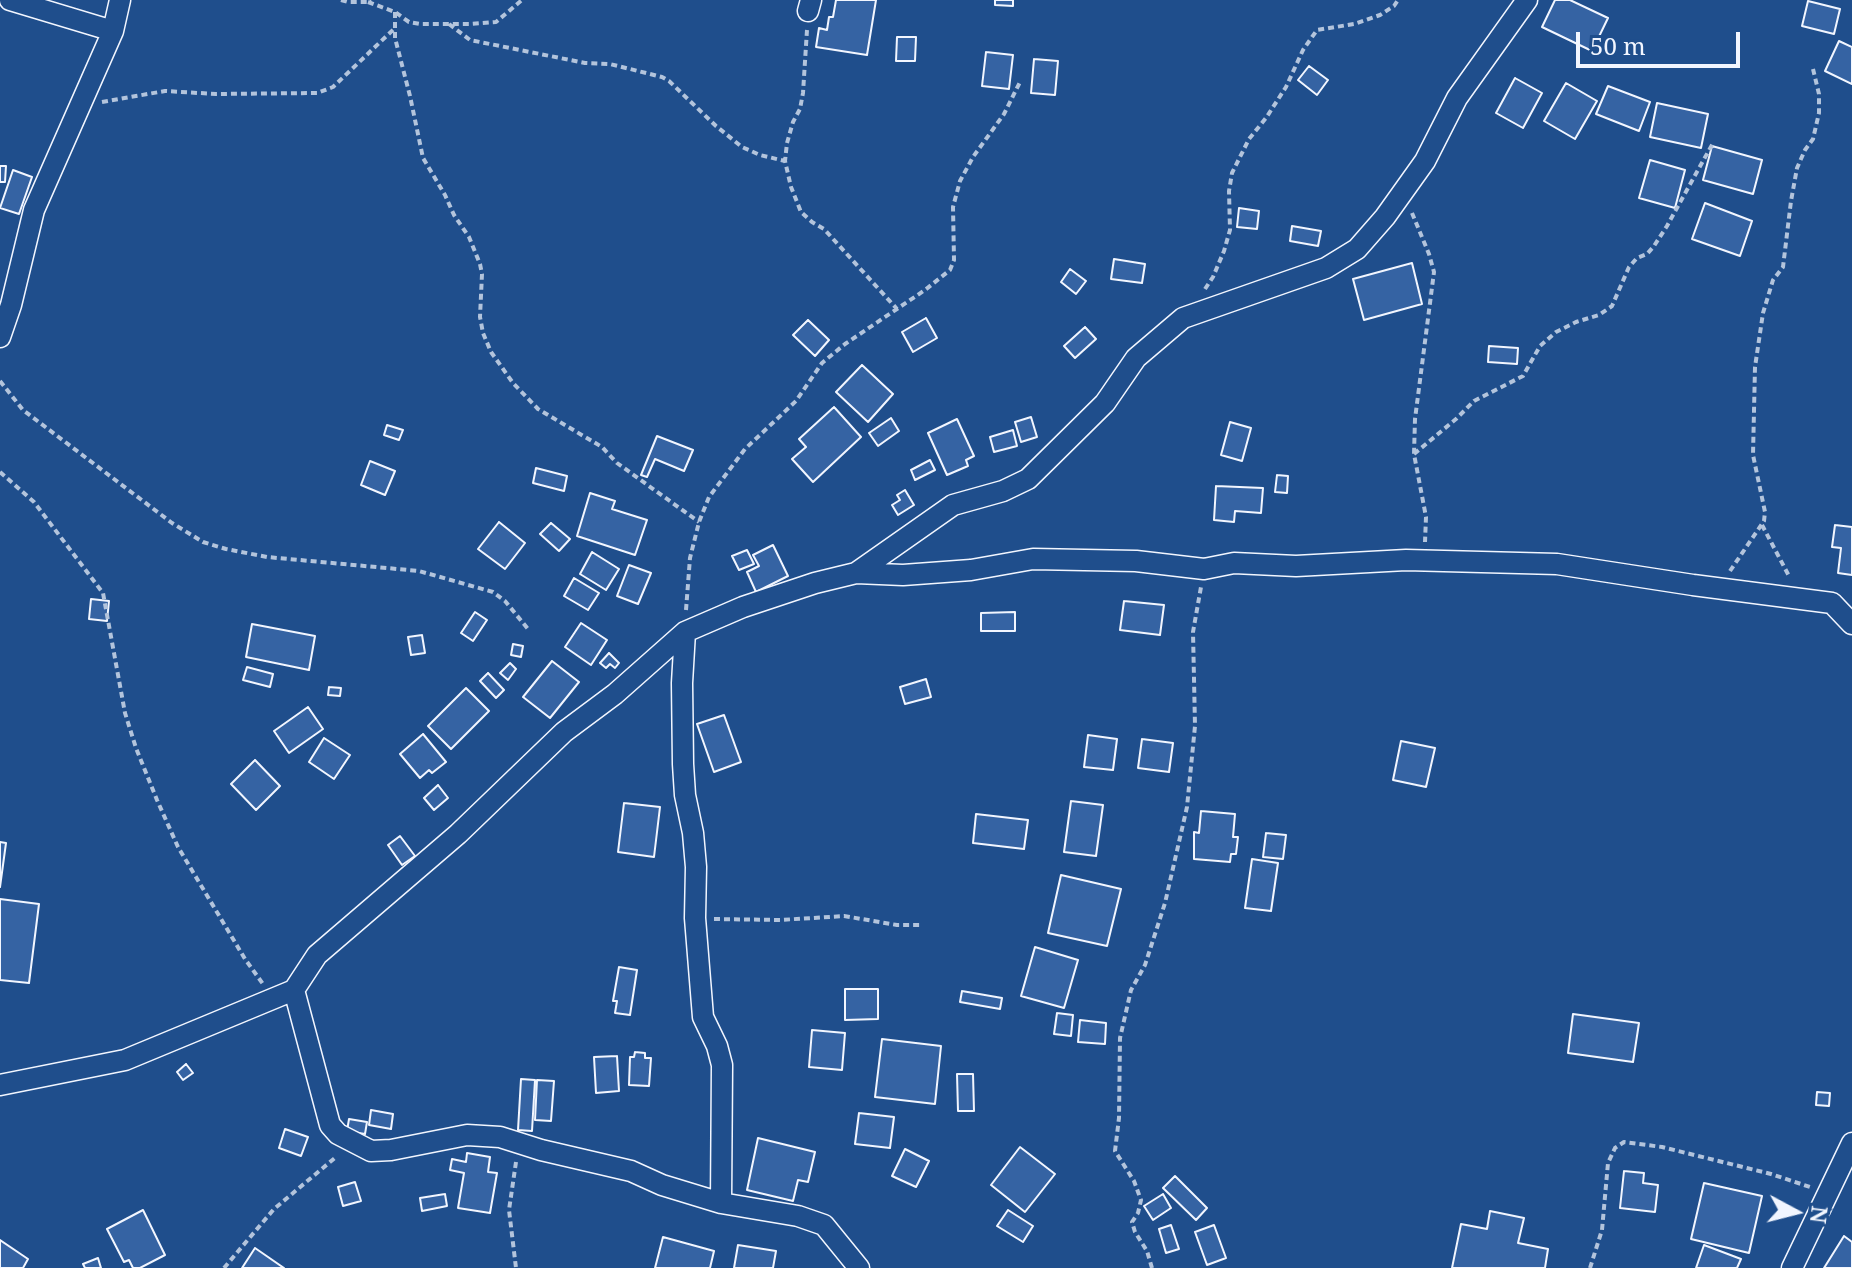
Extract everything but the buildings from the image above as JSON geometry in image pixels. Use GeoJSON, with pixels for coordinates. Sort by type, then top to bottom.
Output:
{"type":"FeatureCollection","features":[{"type":"Feature","properties":{"kind":"street"},"geometry":{"type":"LineString","coordinates":[[10,0],[113,31]]}},
{"type":"Feature","properties":{"kind":"street"},"geometry":{"type":"LineString","coordinates":[[0,337],[5,302],[34,210],[113,31],[120,0]]}},
{"type":"Feature","properties":{"kind":"street"},"geometry":{"type":"LineString","coordinates":[[856,573],[953,505],[1003,491],[1028,479],[1105,403],[1136,358],[1183,318],[1326,268],[1357,249],[1425,161],[1457,98],[1527,0]]}},
{"type":"Feature","properties":{"kind":"street"},"geometry":{"type":"LineString","coordinates":[[0,1085],[125,1060],[294,990],[317,955],[458,834],[564,732],[615,694],[685,632],[743,607],[815,583],[856,573],[903,575],[971,570],[1033,559],[1136,561],[1204,569],[1234,563],[1296,566],[1424,561],[1557,564],[1832,603],[1852,596]]}},
{"type":"Feature","properties":{"kind":"street"},"geometry":{"type":"LineString","coordinates":[[1832,603],[1852,624]]}},
{"type":"Feature","properties":{"kind":"street"},"geometry":{"type":"LineString","coordinates":[[685,632],[683,764],[696,867],[695,918],[703,1017],[722,1065],[721,1203]]}},
{"type":"Feature","properties":{"kind":"street"},"geometry":{"type":"LineString","coordinates":[[294,990],[330,1125],[338,1134],[371,1151],[467,1135],[500,1137],[631,1171],[662,1185],[721,1203],[798,1216],[824,1225],[859,1268]]}},
{"type":"Feature","properties":{"kind":"street"},"geometry":{"type":"LineString","coordinates":[[1792,1268],[1852,1143]]}},
{"type":"Feature","properties":{"kind":"path"},"geometry":{"type":"LineString","coordinates":[[341,0],[370,1],[409,22],[420,24],[496,22],[522,0]]}},
{"type":"Feature","properties":{"kind":"path"},"geometry":{"type":"LineString","coordinates":[[1183,318],[1213,277],[1224,251],[1230,230],[1232,173],[1240,154],[1286,87],[1303,50],[1317,30],[1354,24],[1380,15],[1398,0]]}},
{"type":"Feature","properties":{"kind":"path"},"geometry":{"type":"LineString","coordinates":[[809,6],[803,93],[787,143],[785,161],[791,187],[801,212],[824,229],[897,309]]}},
{"type":"Feature","properties":{"kind":"path"},"geometry":{"type":"LineString","coordinates":[[395,12],[395,38],[423,158],[469,237],[480,264],[480,317],[491,352],[513,383],[538,409],[602,447],[617,463],[699,522]]}},
{"type":"Feature","properties":{"kind":"path"},"geometry":{"type":"LineString","coordinates":[[449,24],[470,40],[585,63],[610,64],[662,77],[742,147],[785,161]]}},
{"type":"Feature","properties":{"kind":"path"},"geometry":{"type":"LineString","coordinates":[[80,106],[165,91],[317,93],[333,87],[395,28]]}},
{"type":"Feature","properties":{"kind":"path"},"geometry":{"type":"LineString","coordinates":[[1717,589],[1762,525],[1765,512],[1753,455],[1755,367],[1763,313],[1773,280],[1783,267],[1797,168],[1813,139],[1819,113],[1819,94],[1813,69]]}},
{"type":"Feature","properties":{"kind":"path"},"geometry":{"type":"LineString","coordinates":[[685,632],[690,558],[709,497],[745,449],[796,401],[822,363],[950,270],[954,260],[953,207],[960,181],[1004,114],[1020,82]]}},
{"type":"Feature","properties":{"kind":"path"},"geometry":{"type":"LineString","coordinates":[[1414,454],[1474,401],[1523,376],[1540,346],[1556,332],[1599,315],[1612,306],[1629,267],[1637,258],[1647,254],[1660,236],[1713,143]]}},
{"type":"Feature","properties":{"kind":"path"},"geometry":{"type":"LineString","coordinates":[[1403,192],[1434,272],[1415,419],[1414,454],[1426,517],[1424,561]]}},
{"type":"Feature","properties":{"kind":"path"},"geometry":{"type":"LineString","coordinates":[[0,381],[23,410],[172,523],[203,542],[267,557],[419,571],[493,592],[505,601],[528,629]]}},
{"type":"Feature","properties":{"kind":"path"},"geometry":{"type":"LineString","coordinates":[[0,472],[34,502],[103,593],[125,713],[157,800],[178,847],[207,898],[273,999]]}},
{"type":"Feature","properties":{"kind":"path"},"geometry":{"type":"LineString","coordinates":[[1762,525],[1803,600]]}},
{"type":"Feature","properties":{"kind":"path"},"geometry":{"type":"LineString","coordinates":[[1152,1268],[1132,1222],[1141,1200],[1134,1181],[1115,1151],[1119,1118],[1120,1038],[1131,990],[1145,965],[1165,903],[1187,807],[1195,726],[1193,632],[1204,569]]}},
{"type":"Feature","properties":{"kind":"path"},"geometry":{"type":"LineString","coordinates":[[695,918],[780,920],[844,916],[897,925],[923,925]]}},
{"type":"Feature","properties":{"kind":"path"},"geometry":{"type":"LineString","coordinates":[[224,1268],[274,1209],[353,1142]]}},
{"type":"Feature","properties":{"kind":"path"},"geometry":{"type":"LineString","coordinates":[[1590,1268],[1602,1230],[1608,1163],[1615,1148],[1624,1142],[1662,1147],[1771,1174],[1828,1193]]}},
{"type":"Feature","properties":{"kind":"path"},"geometry":{"type":"LineString","coordinates":[[516,1268],[509,1210],[519,1143]]}}]}
